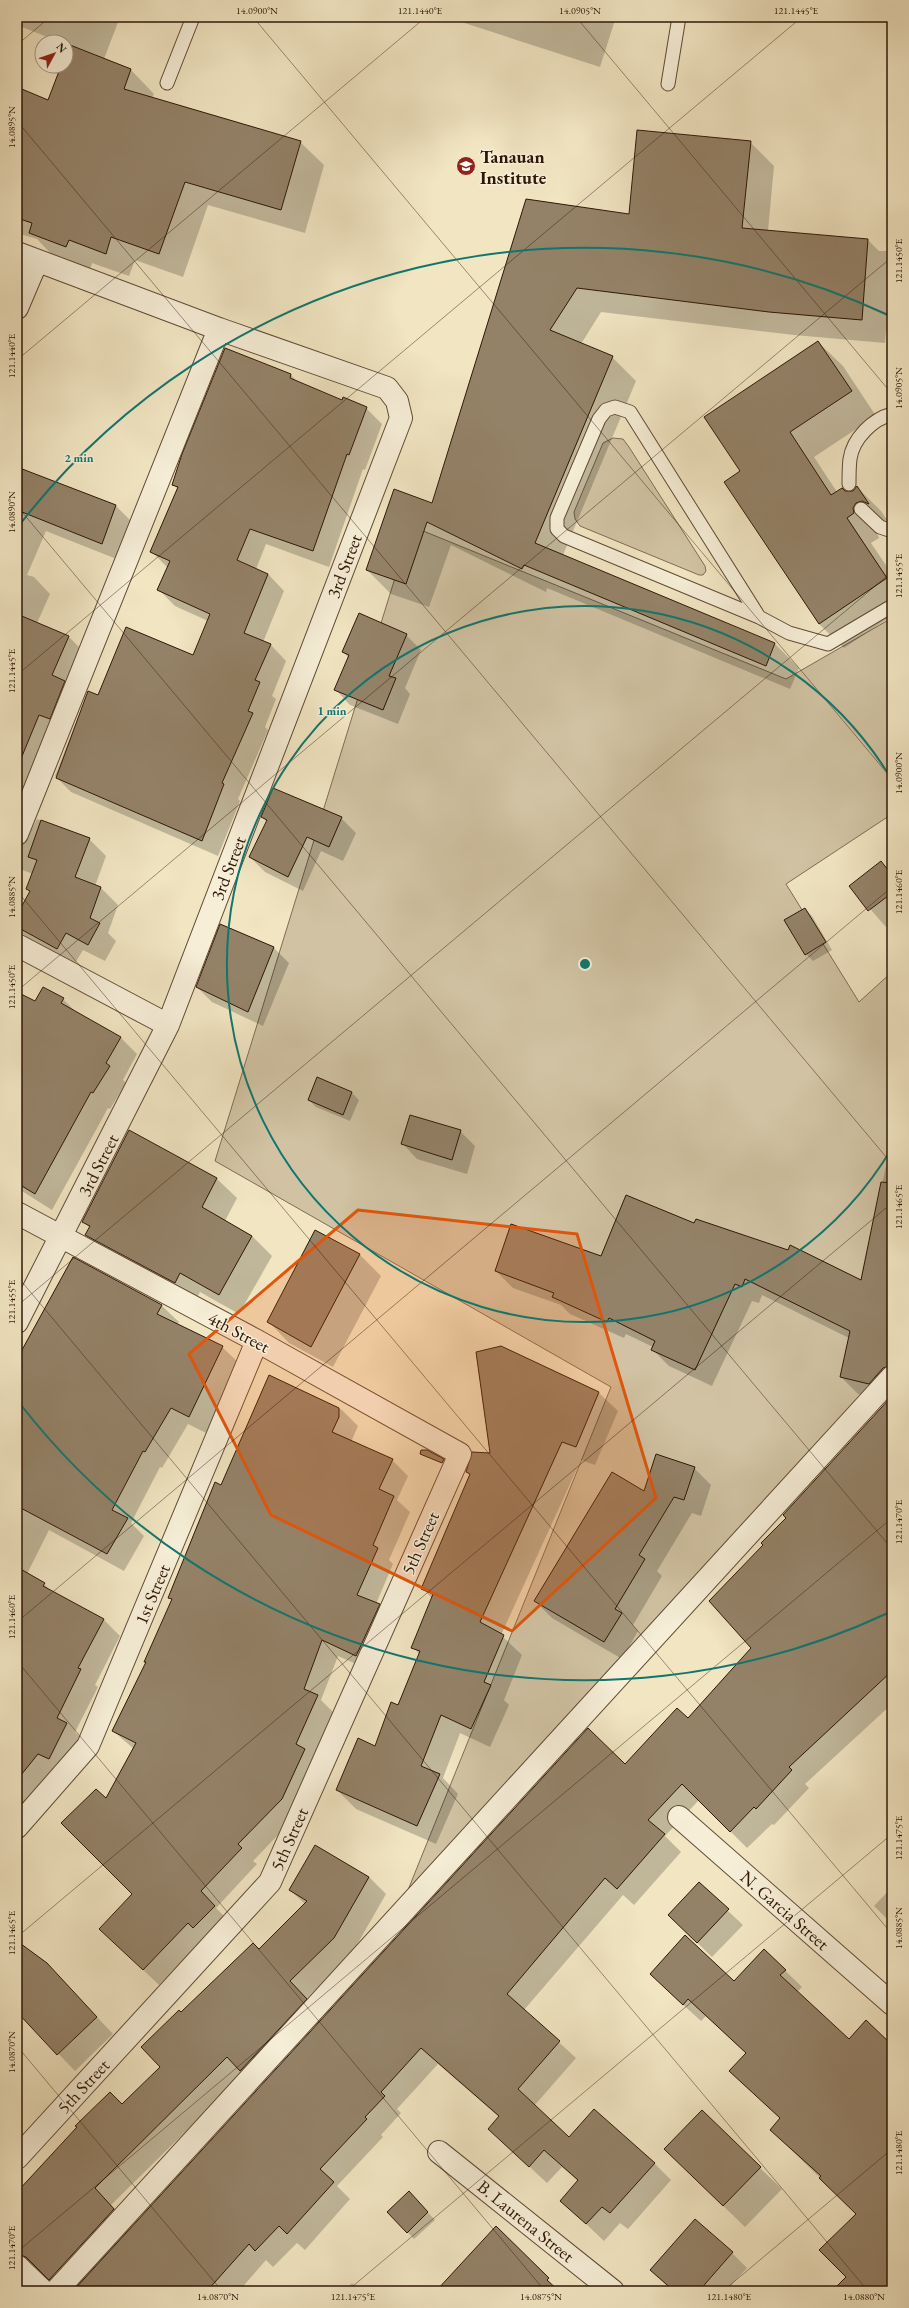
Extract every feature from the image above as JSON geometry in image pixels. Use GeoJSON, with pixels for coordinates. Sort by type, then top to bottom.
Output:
{"type":"FeatureCollection","features":[{"type":"Feature","properties":{"kind":"street"},"geometry":{"type":"LineString","coordinates":[[17,253],[219,329],[17,834]]}},
{"type":"Feature","properties":{"kind":"street"},"geometry":{"type":"LineString","coordinates":[[17,308],[37,261]]}},
{"type":"Feature","properties":{"kind":"street","name":"3rd Street"},"geometry":{"type":"LineString","coordinates":[[17,1322],[168,1025],[401,418],[397,401],[387,388],[219,329]]}},
{"type":"Feature","properties":{"kind":"street"},"geometry":{"type":"LineString","coordinates":[[17,945],[168,1025]]}},
{"type":"Feature","properties":{"kind":"street","name":"4th Street"},"geometry":{"type":"LineString","coordinates":[[17,1213],[61,1238],[257,1341],[460,1454]]}},
{"type":"Feature","properties":{"kind":"street","name":"1st Street"},"geometry":{"type":"LineString","coordinates":[[17,1827],[88,1746],[257,1341]]}},
{"type":"Feature","properties":{"kind":"street"},"geometry":{"type":"LineString","coordinates":[[56,2291],[892,1377]]}},
{"type":"Feature","properties":{"kind":"street","name":"5th Street"},"geometry":{"type":"LineString","coordinates":[[17,2158],[270,1882],[460,1454]]}},
{"type":"Feature","properties":{"kind":"street","name":"N. Garcia Street"},"geometry":{"type":"LineString","coordinates":[[679,1817],[892,2004]]}},
{"type":"Feature","properties":{"kind":"street","name":"B. Laurena Street"},"geometry":{"type":"LineString","coordinates":[[439,2152],[613,2291]]}},
{"type":"Feature","properties":{"kind":"street"},"geometry":{"type":"LineString","coordinates":[[17,2266],[43,2291]]}},
{"type":"Feature","properties":{"kind":"lane"},"geometry":{"type":"LineString","coordinates":[[167,83],[193,17]]}},
{"type":"Feature","properties":{"kind":"lane"},"geometry":{"type":"LineString","coordinates":[[668,84],[678,17]]}},
{"type":"Feature","properties":{"kind":"lane"},"geometry":{"type":"LineString","coordinates":[[759,617],[630,412],[615,407],[606,410],[599,419],[557,518],[557,529],[564,536],[759,617],[789,633],[828,644],[892,606]]}},
{"type":"Feature","properties":{"kind":"lane"},"geometry":{"type":"LineString","coordinates":[[849,484],[850,458],[861,434],[881,417],[892,414]]}},
{"type":"Feature","properties":{"kind":"lane"},"geometry":{"type":"LineString","coordinates":[[861,509],[880,527],[892,531]]}},
{"type":"Feature","properties":{"kind":"highlighted area"},"geometry":{"type":"Polygon","coordinates":[[[358,1210],[577,1234],[656,1498],[512,1631],[271,1515],[189,1354],[358,1210]]]}},
{"type":"Feature","properties":{"kind":"shaded area"},"geometry":{"type":"Polygon","coordinates":[[[613,438],[623,439],[629,447],[705,566],[706,571],[703,575],[699,575],[580,526],[575,519],[574,512],[603,443],[613,438]]]}},
{"type":"Feature","properties":{"kind":"shaded area"},"geometry":{"type":"Polygon","coordinates":[[[411,526],[786,679],[892,618],[892,814],[786,884],[859,1002],[892,972],[892,1320],[877,1393],[406,1895],[611,1387],[215,1161],[411,526]]]}},
{"type":"Feature","properties":{"kind":"building"},"geometry":{"type":"Polygon","coordinates":[[[74,47],[131,69],[124,89],[301,141],[281,210],[185,182],[159,254],[111,237],[106,254],[69,240],[66,247],[29,233],[32,223],[17,218],[17,87],[48,100],[58,74],[74,74],[74,47]]]}},
{"type":"Feature","properties":{"kind":"building"},"geometry":{"type":"Polygon","coordinates":[[[637,130],[751,141],[742,228],[868,239],[862,320],[769,312],[577,288],[550,330],[613,356],[535,543],[775,643],[766,666],[524,565],[522,569],[427,522],[406,584],[366,570],[394,489],[432,503],[526,199],[629,214],[637,130]]]}},
{"type":"Feature","properties":{"kind":"building"},"geometry":{"type":"Polygon","coordinates":[[[818,341],[852,391],[790,432],[831,495],[842,488],[845,491],[853,491],[857,486],[869,504],[862,501],[856,503],[853,508],[854,513],[847,518],[887,578],[819,624],[724,482],[740,471],[704,417],[818,341]]]}},
{"type":"Feature","properties":{"kind":"building"},"geometry":{"type":"Polygon","coordinates":[[[225,348],[291,374],[290,378],[342,400],[343,397],[367,407],[349,455],[347,454],[313,551],[250,529],[237,560],[268,574],[244,633],[271,644],[255,680],[260,682],[248,711],[253,713],[222,783],[224,784],[202,841],[56,778],[88,691],[98,695],[126,627],[193,655],[210,614],[157,590],[170,561],[150,552],[178,487],[172,485],[182,454],[225,348]]]}},
{"type":"Feature","properties":{"kind":"building"},"geometry":{"type":"Polygon","coordinates":[[[17,467],[116,505],[102,544],[17,510],[17,467]]]}},
{"type":"Feature","properties":{"kind":"building"},"geometry":{"type":"Polygon","coordinates":[[[359,613],[407,634],[389,676],[396,678],[383,710],[334,690],[349,655],[342,652],[359,613]]]}},
{"type":"Feature","properties":{"kind":"building"},"geometry":{"type":"Polygon","coordinates":[[[17,614],[69,636],[52,675],[65,681],[50,719],[39,715],[18,766],[17,614]]]}},
{"type":"Feature","properties":{"kind":"building"},"geometry":{"type":"Polygon","coordinates":[[[273,788],[342,817],[329,847],[307,837],[288,877],[249,857],[267,820],[261,817],[273,788]]]}},
{"type":"Feature","properties":{"kind":"building"},"geometry":{"type":"Polygon","coordinates":[[[41,820],[90,838],[75,877],[101,887],[90,918],[100,923],[88,945],[66,933],[57,949],[17,927],[17,915],[30,891],[26,889],[37,860],[28,857],[41,820]]]}},
{"type":"Feature","properties":{"kind":"building"},"geometry":{"type":"Polygon","coordinates":[[[881,861],[892,875],[892,893],[868,911],[849,886],[881,861]]]}},
{"type":"Feature","properties":{"kind":"building"},"geometry":{"type":"Polygon","coordinates":[[[805,908],[826,942],[805,955],[784,920],[805,908]]]}},
{"type":"Feature","properties":{"kind":"building"},"geometry":{"type":"Polygon","coordinates":[[[220,924],[274,947],[248,1012],[196,987],[220,924]]]}},
{"type":"Feature","properties":{"kind":"building"},"geometry":{"type":"Polygon","coordinates":[[[43,987],[64,998],[61,1003],[121,1037],[106,1063],[110,1066],[93,1093],[91,1092],[35,1194],[17,1183],[17,992],[35,1001],[43,987]]]}},
{"type":"Feature","properties":{"kind":"building"},"geometry":{"type":"Polygon","coordinates":[[[317,1077],[352,1092],[343,1115],[308,1100],[317,1077]]]}},
{"type":"Feature","properties":{"kind":"building"},"geometry":{"type":"Polygon","coordinates":[[[410,1115],[461,1130],[452,1160],[401,1144],[410,1115]]]}},
{"type":"Feature","properties":{"kind":"building"},"geometry":{"type":"Polygon","coordinates":[[[129,1130],[217,1178],[202,1207],[252,1236],[219,1295],[180,1273],[175,1283],[85,1235],[90,1226],[82,1222],[129,1130]]]}},
{"type":"Feature","properties":{"kind":"building"},"geometry":{"type":"Polygon","coordinates":[[[881,1182],[892,1183],[892,1365],[883,1368],[869,1384],[840,1377],[850,1331],[745,1279],[742,1287],[735,1284],[695,1370],[651,1350],[655,1341],[609,1318],[607,1322],[552,1297],[554,1293],[495,1271],[511,1224],[601,1256],[626,1195],[694,1223],[696,1219],[788,1250],[790,1245],[861,1280],[881,1182]]]}},
{"type":"Feature","properties":{"kind":"building"},"geometry":{"type":"Polygon","coordinates":[[[315,1230],[360,1254],[311,1347],[267,1322],[315,1230]]]}},
{"type":"Feature","properties":{"kind":"building"},"geometry":{"type":"Polygon","coordinates":[[[73,1257],[162,1305],[157,1314],[223,1346],[189,1417],[171,1408],[145,1452],[143,1451],[112,1510],[128,1518],[107,1554],[17,1506],[17,1359],[73,1257]]]}},
{"type":"Feature","properties":{"kind":"building"},"geometry":{"type":"Polygon","coordinates":[[[501,1346],[599,1392],[576,1447],[562,1442],[480,1622],[504,1635],[484,1682],[491,1685],[471,1729],[441,1715],[421,1766],[440,1774],[417,1826],[336,1790],[358,1738],[375,1746],[391,1702],[398,1705],[420,1651],[411,1648],[433,1594],[421,1589],[470,1474],[466,1472],[472,1452],[490,1453],[476,1352],[501,1346]]]}},
{"type":"Feature","properties":{"kind":"building"},"geometry":{"type":"Polygon","coordinates":[[[269,1375],[339,1408],[339,1417],[332,1432],[393,1459],[379,1489],[394,1496],[373,1545],[378,1548],[357,1595],[380,1604],[356,1656],[322,1640],[304,1689],[318,1695],[296,1744],[305,1749],[282,1799],[238,1844],[242,1848],[201,1891],[215,1906],[193,1928],[188,1923],[143,1970],[99,1929],[132,1894],[61,1823],[96,1789],[106,1798],[136,1743],[112,1731],[146,1662],[144,1662],[172,1599],[168,1598],[215,1482],[221,1485],[269,1375]]]}},
{"type":"Feature","properties":{"kind":"building"},"geometry":{"type":"Polygon","coordinates":[[[892,1396],[892,1671],[789,1767],[792,1770],[756,1809],[754,1807],[730,1832],[682,1784],[648,1820],[665,1834],[617,1889],[605,1878],[507,1994],[560,2041],[518,2089],[569,2137],[594,2109],[655,2163],[610,2213],[602,2207],[586,2224],[560,2201],[578,2180],[544,2150],[529,2167],[488,2129],[499,2116],[421,2048],[381,2092],[385,2096],[365,2117],[367,2119],[320,2169],[334,2182],[287,2234],[279,2226],[255,2251],[249,2244],[207,2291],[73,2291],[588,1728],[625,1764],[677,1708],[688,1718],[751,1648],[709,1601],[763,1545],[761,1543],[786,1518],[783,1515],[892,1396]]]}},
{"type":"Feature","properties":{"kind":"building"},"geometry":{"type":"Polygon","coordinates":[[[421,1450],[427,1450],[444,1459],[442,1463],[420,1454],[421,1450]]]}},
{"type":"Feature","properties":{"kind":"building"},"geometry":{"type":"Polygon","coordinates":[[[656,1454],[695,1467],[684,1500],[674,1497],[639,1555],[645,1559],[615,1609],[622,1613],[604,1642],[534,1601],[612,1472],[644,1491],[656,1454]]]}},
{"type":"Feature","properties":{"kind":"building"},"geometry":{"type":"Polygon","coordinates":[[[17,1567],[45,1583],[43,1586],[104,1619],[78,1668],[81,1669],[57,1718],[67,1723],[49,1759],[38,1754],[17,1780],[17,1567]]]}},
{"type":"Feature","properties":{"kind":"building"},"geometry":{"type":"Polygon","coordinates":[[[315,1845],[369,1877],[334,1938],[290,1981],[307,1999],[240,2071],[227,2057],[95,2188],[114,2209],[49,2280],[26,2257],[17,2254],[17,2192],[77,2127],[75,2126],[110,2092],[122,2104],[160,2067],[141,2047],[179,2010],[181,2012],[253,1943],[259,1949],[307,1901],[289,1890],[315,1845]]]}},
{"type":"Feature","properties":{"kind":"building"},"geometry":{"type":"Polygon","coordinates":[[[699,1882],[729,1909],[697,1943],[668,1915],[699,1882]]]}},
{"type":"Feature","properties":{"kind":"building"},"geometry":{"type":"Polygon","coordinates":[[[685,1935],[734,1981],[764,1949],[786,1970],[780,1975],[849,2039],[866,2020],[892,2045],[892,2291],[832,2291],[846,2277],[819,2250],[856,2214],[819,2178],[821,2176],[770,2130],[780,2118],[729,2071],[746,2053],[688,1999],[683,2005],[650,1974],[685,1935]]]}},
{"type":"Feature","properties":{"kind":"building"},"geometry":{"type":"Polygon","coordinates":[[[17,1941],[47,1963],[97,2017],[57,2055],[17,2012],[17,1941]]]}},
{"type":"Feature","properties":{"kind":"building"},"geometry":{"type":"Polygon","coordinates":[[[702,2110],[761,2167],[723,2206],[664,2149],[702,2110]]]}},
{"type":"Feature","properties":{"kind":"building"},"geometry":{"type":"Polygon","coordinates":[[[409,2191],[428,2212],[407,2233],[387,2212],[409,2191]]]}},
{"type":"Feature","properties":{"kind":"building"},"geometry":{"type":"Polygon","coordinates":[[[695,2219],[733,2252],[699,2291],[674,2291],[650,2270],[695,2219]]]}},
{"type":"Feature","properties":{"kind":"building"},"geometry":{"type":"Polygon","coordinates":[[[496,2226],[549,2278],[547,2280],[559,2291],[436,2291],[496,2226]]]}},
{"type":"Feature","properties":{"kind":"building"},"geometry":{"type":"Polygon","coordinates":[[[17,2283],[25,2291],[17,2291],[17,2283]]]}},
{"type":"Feature","properties":{"kind":"place","name":"Tanauan Institute"},"geometry":{"type":"Point","coordinates":[466,166]}}]}
